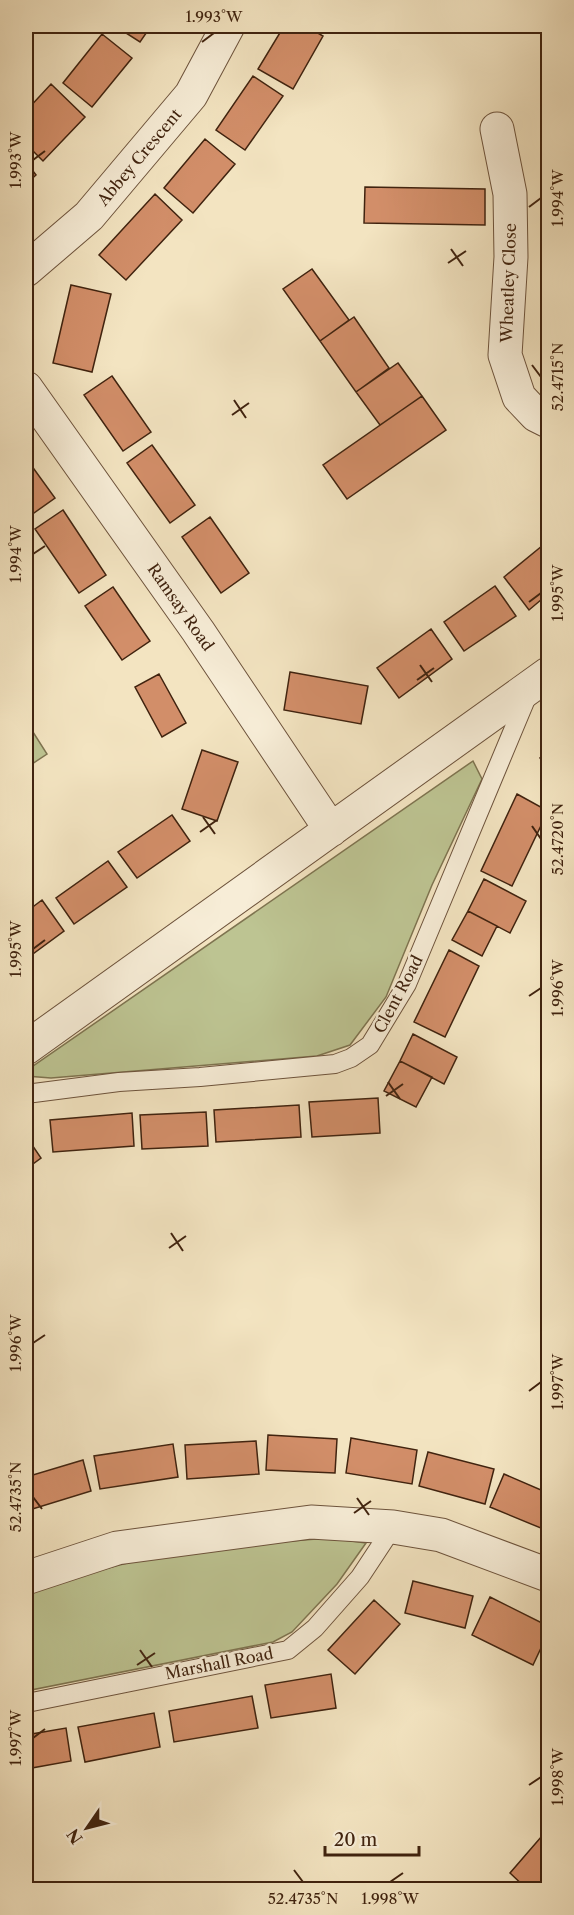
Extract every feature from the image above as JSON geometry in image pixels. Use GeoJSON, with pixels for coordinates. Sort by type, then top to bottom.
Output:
{"type":"FeatureCollection","features":[{"type":"Feature","properties":{"kind":"street","name":"Abbey Crescent"},"geometry":{"type":"LineString","coordinates":[[26,270],[89,216],[191,95],[228,26]]}},
{"type":"Feature","properties":{"kind":"street","name":"Wheatley Close"},"geometry":{"type":"LineString","coordinates":[[498,129],[510,194],[511,257],[505,355],[519,397],[536,415],[549,422]]}},
{"type":"Feature","properties":{"kind":"street","name":"Ramsay Road"},"geometry":{"type":"LineString","coordinates":[[26,388],[198,631],[330,830]]}},
{"type":"Feature","properties":{"kind":"street","name":"Clent Road"},"geometry":{"type":"LineString","coordinates":[[26,1048],[540,679]]}},
{"type":"Feature","properties":{"kind":"street"},"geometry":{"type":"LineString","coordinates":[[26,1578],[117,1548],[311,1522],[393,1527],[441,1535],[549,1575]]}},
{"type":"Feature","properties":{"kind":"lane","name":"Clent Road"},"geometry":{"type":"LineString","coordinates":[[26,1094],[119,1082],[335,1064],[351,1058],[370,1045],[407,984],[540,679]]}},
{"type":"Feature","properties":{"kind":"lane","name":"Marshall Road"},"geometry":{"type":"LineString","coordinates":[[26,1700],[32,1702],[288,1650],[323,1620],[360,1577],[393,1527]]}},
{"type":"Feature","properties":{"kind":"green space"},"geometry":{"type":"Polygon","coordinates":[[[26,721],[47,754],[26,768],[26,721]]]}},
{"type":"Feature","properties":{"kind":"green space"},"geometry":{"type":"Polygon","coordinates":[[[473,761],[482,779],[432,885],[386,997],[350,1045],[317,1056],[51,1078],[26,1076],[26,1071],[473,761]]]}},
{"type":"Feature","properties":{"kind":"green space"},"geometry":{"type":"Polygon","coordinates":[[[329,1538],[366,1543],[337,1584],[292,1632],[273,1642],[26,1691],[26,1589],[178,1550],[329,1538]]]}},
{"type":"Feature","properties":{"kind":"building"},"geometry":{"type":"Polygon","coordinates":[[[115,26],[151,26],[140,42],[115,26]]]}},
{"type":"Feature","properties":{"kind":"building"},"geometry":{"type":"Polygon","coordinates":[[[284,26],[306,26],[323,36],[293,89],[258,69],[284,26]]]}},
{"type":"Feature","properties":{"kind":"building"},"geometry":{"type":"Polygon","coordinates":[[[102,34],[132,58],[92,107],[63,83],[102,34]]]}},
{"type":"Feature","properties":{"kind":"building"},"geometry":{"type":"Polygon","coordinates":[[[253,76],[283,96],[245,150],[216,130],[253,76]]]}},
{"type":"Feature","properties":{"kind":"building"},"geometry":{"type":"Polygon","coordinates":[[[51,84],[85,117],[43,161],[26,144],[26,111],[51,84]]]}},
{"type":"Feature","properties":{"kind":"building"},"geometry":{"type":"Polygon","coordinates":[[[205,139],[235,164],[193,213],[164,188],[205,139]]]}},
{"type":"Feature","properties":{"kind":"building"},"geometry":{"type":"Polygon","coordinates":[[[26,162],[36,175],[26,184],[26,162]]]}},
{"type":"Feature","properties":{"kind":"building"},"geometry":{"type":"Polygon","coordinates":[[[365,187],[485,189],[485,225],[364,223],[365,187]]]}},
{"type":"Feature","properties":{"kind":"building"},"geometry":{"type":"Polygon","coordinates":[[[155,194],[182,220],[126,280],[99,255],[155,194]]]}},
{"type":"Feature","properties":{"kind":"building"},"geometry":{"type":"Polygon","coordinates":[[[312,269],[349,320],[320,341],[283,289],[312,269]]]}},
{"type":"Feature","properties":{"kind":"building"},"geometry":{"type":"Polygon","coordinates":[[[71,285],[111,294],[92,372],[53,363],[71,285]]]}},
{"type":"Feature","properties":{"kind":"building"},"geometry":{"type":"Polygon","coordinates":[[[354,317],[389,368],[356,392],[320,341],[354,317]]]}},
{"type":"Feature","properties":{"kind":"building"},"geometry":{"type":"Polygon","coordinates":[[[398,363],[422,396],[380,425],[356,392],[398,363]]]}},
{"type":"Feature","properties":{"kind":"building"},"geometry":{"type":"Polygon","coordinates":[[[112,376],[151,432],[123,451],[84,395],[112,376]]]}},
{"type":"Feature","properties":{"kind":"building"},"geometry":{"type":"Polygon","coordinates":[[[422,396],[446,430],[347,499],[323,465],[422,396]]]}},
{"type":"Feature","properties":{"kind":"building"},"geometry":{"type":"Polygon","coordinates":[[[152,445],[195,505],[170,523],[127,463],[152,445]]]}},
{"type":"Feature","properties":{"kind":"building"},"geometry":{"type":"Polygon","coordinates":[[[26,458],[55,498],[27,518],[26,516],[26,458]]]}},
{"type":"Feature","properties":{"kind":"building"},"geometry":{"type":"Polygon","coordinates":[[[63,510],[106,575],[79,593],[35,529],[63,510]]]}},
{"type":"Feature","properties":{"kind":"building"},"geometry":{"type":"Polygon","coordinates":[[[210,517],[249,573],[221,593],[182,537],[210,517]]]}},
{"type":"Feature","properties":{"kind":"building"},"geometry":{"type":"Polygon","coordinates":[[[548,541],[548,594],[529,610],[504,577],[548,541]]]}},
{"type":"Feature","properties":{"kind":"building"},"geometry":{"type":"Polygon","coordinates":[[[495,586],[516,616],[464,651],[444,622],[495,586]]]}},
{"type":"Feature","properties":{"kind":"building"},"geometry":{"type":"Polygon","coordinates":[[[113,587],[150,641],[122,660],[85,606],[113,587]]]}},
{"type":"Feature","properties":{"kind":"building"},"geometry":{"type":"Polygon","coordinates":[[[431,629],[452,659],[399,698],[377,668],[431,629]]]}},
{"type":"Feature","properties":{"kind":"building"},"geometry":{"type":"Polygon","coordinates":[[[290,672],[368,686],[361,724],[284,710],[290,672]]]}},
{"type":"Feature","properties":{"kind":"building"},"geometry":{"type":"Polygon","coordinates":[[[159,674],[186,723],[162,737],[135,687],[159,674]]]}},
{"type":"Feature","properties":{"kind":"building"},"geometry":{"type":"Polygon","coordinates":[[[202,750],[238,762],[217,821],[182,809],[202,750]]]}},
{"type":"Feature","properties":{"kind":"building"},"geometry":{"type":"Polygon","coordinates":[[[548,752],[548,770],[540,758],[548,752]]]}},
{"type":"Feature","properties":{"kind":"building"},"geometry":{"type":"Polygon","coordinates":[[[517,794],[548,811],[512,886],[481,871],[517,794]]]}},
{"type":"Feature","properties":{"kind":"building"},"geometry":{"type":"Polygon","coordinates":[[[172,815],[190,841],[137,878],[118,852],[172,815]]]}},
{"type":"Feature","properties":{"kind":"building"},"geometry":{"type":"Polygon","coordinates":[[[108,861],[127,887],[74,924],[56,898],[108,861]]]}},
{"type":"Feature","properties":{"kind":"building"},"geometry":{"type":"Polygon","coordinates":[[[484,879],[526,901],[510,933],[468,911],[484,879]]]}},
{"type":"Feature","properties":{"kind":"building"},"geometry":{"type":"Polygon","coordinates":[[[42,900],[64,931],[26,959],[26,912],[42,900]]]}},
{"type":"Feature","properties":{"kind":"building"},"geometry":{"type":"Polygon","coordinates":[[[468,911],[497,926],[482,956],[452,940],[468,911]]]}},
{"type":"Feature","properties":{"kind":"building"},"geometry":{"type":"Polygon","coordinates":[[[449,950],[479,966],[445,1037],[414,1022],[449,950]]]}},
{"type":"Feature","properties":{"kind":"building"},"geometry":{"type":"Polygon","coordinates":[[[413,1034],[457,1057],[444,1084],[400,1061],[413,1034]]]}},
{"type":"Feature","properties":{"kind":"building"},"geometry":{"type":"Polygon","coordinates":[[[400,1061],[432,1077],[416,1107],[384,1091],[400,1061]]]}},
{"type":"Feature","properties":{"kind":"building"},"geometry":{"type":"Polygon","coordinates":[[[378,1098],[380,1133],[312,1137],[309,1102],[378,1098]]]}},
{"type":"Feature","properties":{"kind":"building"},"geometry":{"type":"Polygon","coordinates":[[[299,1105],[301,1137],[216,1142],[214,1110],[299,1105]]]}},
{"type":"Feature","properties":{"kind":"building"},"geometry":{"type":"Polygon","coordinates":[[[206,1112],[208,1146],[142,1149],[140,1115],[206,1112]]]}},
{"type":"Feature","properties":{"kind":"building"},"geometry":{"type":"Polygon","coordinates":[[[132,1113],[134,1146],[53,1152],[50,1120],[132,1113]]]}},
{"type":"Feature","properties":{"kind":"building"},"geometry":{"type":"Polygon","coordinates":[[[26,1136],[41,1158],[26,1169],[26,1136]]]}},
{"type":"Feature","properties":{"kind":"building"},"geometry":{"type":"Polygon","coordinates":[[[268,1435],[337,1439],[335,1473],[266,1470],[268,1435]]]}},
{"type":"Feature","properties":{"kind":"building"},"geometry":{"type":"Polygon","coordinates":[[[351,1438],[417,1450],[412,1484],[346,1473],[351,1438]]]}},
{"type":"Feature","properties":{"kind":"building"},"geometry":{"type":"Polygon","coordinates":[[[256,1441],[259,1474],[187,1479],[185,1445],[256,1441]]]}},
{"type":"Feature","properties":{"kind":"building"},"geometry":{"type":"Polygon","coordinates":[[[173,1444],[178,1477],[100,1489],[94,1456],[173,1444]]]}},
{"type":"Feature","properties":{"kind":"building"},"geometry":{"type":"Polygon","coordinates":[[[428,1452],[494,1469],[485,1504],[419,1486],[428,1452]]]}},
{"type":"Feature","properties":{"kind":"building"},"geometry":{"type":"Polygon","coordinates":[[[83,1460],[91,1491],[26,1511],[26,1477],[83,1460]]]}},
{"type":"Feature","properties":{"kind":"building"},"geometry":{"type":"Polygon","coordinates":[[[504,1474],[548,1493],[548,1531],[490,1507],[504,1474]]]}},
{"type":"Feature","properties":{"kind":"building"},"geometry":{"type":"Polygon","coordinates":[[[413,1581],[473,1596],[465,1628],[405,1613],[413,1581]]]}},
{"type":"Feature","properties":{"kind":"building"},"geometry":{"type":"Polygon","coordinates":[[[490,1597],[548,1626],[548,1633],[533,1665],[472,1635],[490,1597]]]}},
{"type":"Feature","properties":{"kind":"building"},"geometry":{"type":"Polygon","coordinates":[[[374,1600],[400,1624],[355,1674],[328,1650],[374,1600]]]}},
{"type":"Feature","properties":{"kind":"building"},"geometry":{"type":"Polygon","coordinates":[[[331,1674],[336,1708],[271,1718],[265,1685],[331,1674]]]}},
{"type":"Feature","properties":{"kind":"building"},"geometry":{"type":"Polygon","coordinates":[[[252,1696],[258,1728],[174,1742],[169,1711],[252,1696]]]}},
{"type":"Feature","properties":{"kind":"building"},"geometry":{"type":"Polygon","coordinates":[[[154,1713],[160,1747],[85,1762],[78,1727],[154,1713]]]}},
{"type":"Feature","properties":{"kind":"building"},"geometry":{"type":"Polygon","coordinates":[[[66,1728],[71,1761],[26,1769],[26,1735],[66,1728]]]}},
{"type":"Feature","properties":{"kind":"building"},"geometry":{"type":"Polygon","coordinates":[[[548,1829],[548,1883],[542,1890],[528,1890],[510,1873],[548,1829]]]}}]}
